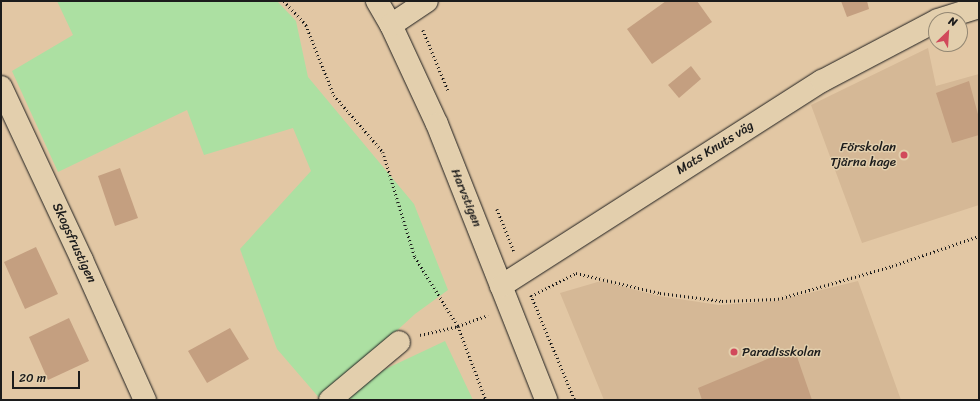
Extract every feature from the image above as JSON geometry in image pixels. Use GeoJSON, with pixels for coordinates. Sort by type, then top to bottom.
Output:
{"type":"FeatureCollection","features":[{"type":"Feature","properties":{"kind":"street","name":"Harvstigen"},"geometry":{"type":"LineString","coordinates":[[376,1],[391,25],[437,124],[546,400]]}},
{"type":"Feature","properties":{"kind":"street"},"geometry":{"type":"LineString","coordinates":[[391,25],[427,1]]}},
{"type":"Feature","properties":{"kind":"street","name":"Mats Knuts väg"},"geometry":{"type":"LineString","coordinates":[[953,12],[979,7]]}},
{"type":"Feature","properties":{"kind":"street","name":"Mats Knuts väg"},"geometry":{"type":"LineString","coordinates":[[501,286],[822,81],[928,20]]}},
{"type":"Feature","properties":{"kind":"street","name":"Skogsfrustigen"},"geometry":{"type":"LineString","coordinates":[[1,87],[82,260],[145,400]]}},
{"type":"Feature","properties":{"kind":"street"},"geometry":{"type":"LineString","coordinates":[[330,400],[399,342]]}},
{"type":"Feature","properties":{"kind":"path"},"geometry":{"type":"LineString","coordinates":[[284,1],[306,25],[334,95],[383,152],[415,256],[458,326],[486,400]]}},
{"type":"Feature","properties":{"kind":"path"},"geometry":{"type":"LineString","coordinates":[[399,342],[441,329],[458,326],[509,308],[576,273],[660,293],[722,301],[778,299],[892,266],[979,236]]}},
{"type":"Feature","properties":{"kind":"path"},"geometry":{"type":"LineString","coordinates":[[523,272],[575,400]]}},
{"type":"Feature","properties":{"kind":"shaded area","name":"Förskolan Tjärna hage"},"geometry":{"type":"Polygon","coordinates":[[[928,48],[936,86],[979,74],[979,205],[862,243],[811,105],[928,48]]]}},
{"type":"Feature","properties":{"kind":"shaded area","name":"Paradisskolan"},"geometry":{"type":"Polygon","coordinates":[[[601,281],[659,296],[719,305],[776,301],[858,281],[901,400],[604,400],[560,293],[601,281]]]}},
{"type":"Feature","properties":{"kind":"green space"},"geometry":{"type":"Polygon","coordinates":[[[57,1],[277,1],[296,21],[308,77],[414,204],[448,290],[415,314],[321,400],[277,349],[240,249],[311,171],[293,128],[204,155],[187,110],[58,172],[12,71],[73,35],[57,1]]]}},
{"type":"Feature","properties":{"kind":"green space"},"geometry":{"type":"Polygon","coordinates":[[[445,341],[473,400],[344,400],[377,373],[445,341]]]}},
{"type":"Feature","properties":{"kind":"building"},"geometry":{"type":"Polygon","coordinates":[[[666,1],[697,1],[712,22],[652,64],[627,29],[666,1]]]}},
{"type":"Feature","properties":{"kind":"building"},"geometry":{"type":"Polygon","coordinates":[[[841,1],[867,1],[869,9],[847,17],[841,1]]]}},
{"type":"Feature","properties":{"kind":"building"},"geometry":{"type":"Polygon","coordinates":[[[691,66],[701,79],[679,98],[668,85],[691,66]]]}},
{"type":"Feature","properties":{"kind":"building"},"geometry":{"type":"Polygon","coordinates":[[[969,81],[979,118],[979,135],[952,143],[936,93],[969,81]]]}},
{"type":"Feature","properties":{"kind":"building"},"geometry":{"type":"Polygon","coordinates":[[[120,168],[138,218],[115,226],[98,176],[120,168]]]}},
{"type":"Feature","properties":{"kind":"building"},"geometry":{"type":"Polygon","coordinates":[[[36,247],[58,294],[25,309],[4,262],[36,247]]]}},
{"type":"Feature","properties":{"kind":"building"},"geometry":{"type":"Polygon","coordinates":[[[69,318],[89,361],[48,380],[29,337],[69,318]]]}},
{"type":"Feature","properties":{"kind":"building"},"geometry":{"type":"Polygon","coordinates":[[[230,328],[249,359],[207,383],[188,351],[230,328]]]}},
{"type":"Feature","properties":{"kind":"building","name":"Paradisskolan"},"geometry":{"type":"Polygon","coordinates":[[[794,348],[812,400],[702,400],[698,388],[794,348]]]}},
{"type":"Feature","properties":{"kind":"place","name":"Förskolan Tjärna hage"},"geometry":{"type":"Point","coordinates":[904,155]}},
{"type":"Feature","properties":{"kind":"place","name":"Paradisskolan"},"geometry":{"type":"Point","coordinates":[734,352]}}]}
